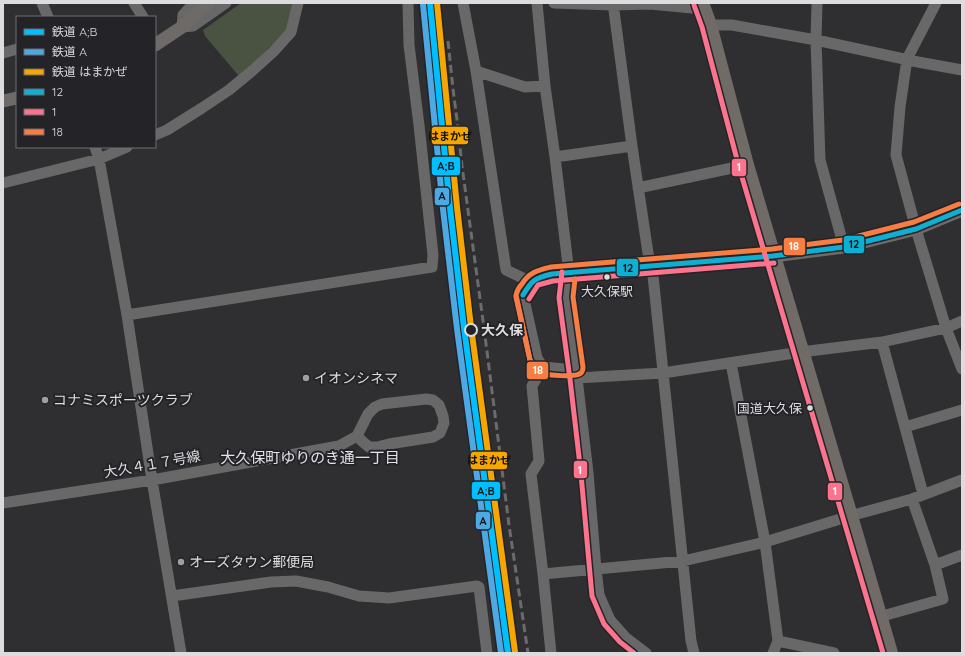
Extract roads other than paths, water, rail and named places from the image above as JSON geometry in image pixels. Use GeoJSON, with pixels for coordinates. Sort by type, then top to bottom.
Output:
{"type":"FeatureCollection","features":[{"type":"Feature","properties":{"kind":"highway"},"geometry":{"type":"LineString","coordinates":[[701,6],[709,25],[746,165],[890,653]]}},
{"type":"Feature","properties":{"kind":"main road"},"geometry":{"type":"LineString","coordinates":[[156,41],[182,27],[208,3]]}},
{"type":"Feature","properties":{"kind":"main road"},"geometry":{"type":"LineString","coordinates":[[3,101],[16,98]]}},
{"type":"Feature","properties":{"kind":"main road"},"geometry":{"type":"LineString","coordinates":[[523,295],[531,282],[538,277],[552,274],[773,256],[844,247],[916,229],[962,210]]}},
{"type":"Feature","properties":{"kind":"street"},"geometry":{"type":"LineString","coordinates":[[42,3],[48,16]]}},
{"type":"Feature","properties":{"kind":"street"},"geometry":{"type":"LineString","coordinates":[[134,3],[142,16]]}},
{"type":"Feature","properties":{"kind":"street"},"geometry":{"type":"LineString","coordinates":[[194,3],[183,15],[182,27],[193,26],[226,3]]}},
{"type":"Feature","properties":{"kind":"street"},"geometry":{"type":"LineString","coordinates":[[156,135],[167,130],[229,90],[263,62],[291,32],[298,3]]}},
{"type":"Feature","properties":{"kind":"street"},"geometry":{"type":"LineString","coordinates":[[127,315],[432,267],[433,256],[409,45],[408,3]]}},
{"type":"Feature","properties":{"kind":"street"},"geometry":{"type":"LineString","coordinates":[[463,3],[476,71],[506,270],[531,282]]}},
{"type":"Feature","properties":{"kind":"street"},"geometry":{"type":"LineString","coordinates":[[537,3],[569,273],[566,297],[577,373],[588,473],[596,569],[600,595],[610,620],[625,637],[646,653]]}},
{"type":"Feature","properties":{"kind":"street"},"geometry":{"type":"LineString","coordinates":[[554,3],[701,6]]}},
{"type":"Feature","properties":{"kind":"street"},"geometry":{"type":"LineString","coordinates":[[817,3],[816,40],[820,160],[844,247]]}},
{"type":"Feature","properties":{"kind":"street"},"geometry":{"type":"LineString","coordinates":[[936,3],[907,59],[900,107],[896,155],[916,229],[946,328],[962,369]]}},
{"type":"Feature","properties":{"kind":"street"},"geometry":{"type":"LineString","coordinates":[[613,4],[638,188],[648,253],[652,266],[691,641],[694,653]]}},
{"type":"Feature","properties":{"kind":"street"},"geometry":{"type":"LineString","coordinates":[[709,25],[732,25],[816,40],[962,70]]}},
{"type":"Feature","properties":{"kind":"street"},"geometry":{"type":"LineString","coordinates":[[3,53],[16,49]]}},
{"type":"Feature","properties":{"kind":"street"},"geometry":{"type":"LineString","coordinates":[[476,71],[525,86],[546,86]]}},
{"type":"Feature","properties":{"kind":"street"},"geometry":{"type":"LineString","coordinates":[[555,157],[632,146]]}},
{"type":"Feature","properties":{"kind":"street"},"geometry":{"type":"LineString","coordinates":[[95,148],[99,159],[127,315],[152,480],[181,653]]}},
{"type":"Feature","properties":{"kind":"street"},"geometry":{"type":"LineString","coordinates":[[3,183],[99,159],[125,148]]}},
{"type":"Feature","properties":{"kind":"street"},"geometry":{"type":"LineString","coordinates":[[638,188],[746,165]]}},
{"type":"Feature","properties":{"kind":"street"},"geometry":{"type":"LineString","coordinates":[[523,295],[538,358],[543,368]]}},
{"type":"Feature","properties":{"kind":"street"},"geometry":{"type":"LineString","coordinates":[[543,368],[564,369],[577,373],[663,372],[882,342],[946,328],[962,321]]}},
{"type":"Feature","properties":{"kind":"street"},"geometry":{"type":"LineString","coordinates":[[882,342],[923,494]]}},
{"type":"Feature","properties":{"kind":"street"},"geometry":{"type":"LineString","coordinates":[[731,363],[765,542],[778,641],[773,653]]}},
{"type":"Feature","properties":{"kind":"street"},"geometry":{"type":"LineString","coordinates":[[543,368],[532,386],[539,461],[531,474],[543,574],[550,653]]}},
{"type":"Feature","properties":{"kind":"street"},"geometry":{"type":"LineString","coordinates":[[426,399],[433,400],[439,405],[443,416],[444,423],[440,433],[433,437],[377,447],[369,447],[357,436],[368,414],[375,407],[382,404],[426,399]]}},
{"type":"Feature","properties":{"kind":"street"},"geometry":{"type":"LineString","coordinates":[[905,427],[962,410]]}},
{"type":"Feature","properties":{"kind":"street","name":"大久４１７号線"},"geometry":{"type":"LineString","coordinates":[[3,503],[152,480],[339,446],[357,436]]}},
{"type":"Feature","properties":{"kind":"street"},"geometry":{"type":"LineString","coordinates":[[543,574],[683,561],[765,542],[912,499],[962,480]]}},
{"type":"Feature","properties":{"kind":"street"},"geometry":{"type":"LineString","coordinates":[[879,617],[943,599],[935,565],[912,499]]}},
{"type":"Feature","properties":{"kind":"street"},"geometry":{"type":"LineString","coordinates":[[935,565],[962,555]]}},
{"type":"Feature","properties":{"kind":"street"},"geometry":{"type":"LineString","coordinates":[[172,596],[271,582],[296,581],[328,587],[359,596],[389,598],[477,586],[479,587],[487,653]]}},
{"type":"Feature","properties":{"kind":"street"},"geometry":{"type":"LineString","coordinates":[[778,641],[834,653]]}},
{"type":"Feature","properties":{"kind":"railway"},"geometry":{"type":"LineString","coordinates":[[448,41],[462,166],[509,525],[528,653]]}},
{"type":"Feature","properties":{"kind":"rail line","name":"A;B"},"geometry":{"type":"LineString","coordinates":[[430,3],[450,208],[464,328],[508,653]]}},
{"type":"Feature","properties":{"kind":"rail line","name":"はまかぜ"},"geometry":{"type":"LineString","coordinates":[[437,3],[457,207],[471,327],[515,652]]}},
{"type":"Feature","properties":{"kind":"rail line","name":"A"},"geometry":{"type":"LineString","coordinates":[[423,4],[443,209],[457,329],[501,653]]}},
{"type":"Feature","properties":{"kind":"place","name":"大久保駅"},"geometry":{"type":"Point","coordinates":[607,277]}},
{"type":"Feature","properties":{"kind":"place","name":"大久保"},"geometry":{"type":"Point","coordinates":[471,330]}},
{"type":"Feature","properties":{"kind":"place","name":"イオンシネマ"},"geometry":{"type":"Point","coordinates":[306,378]}},
{"type":"Feature","properties":{"kind":"place","name":"コナミスポーツクラブ"},"geometry":{"type":"Point","coordinates":[45,400]}},
{"type":"Feature","properties":{"kind":"place","name":"国道大久保"},"geometry":{"type":"Point","coordinates":[810,408]}},
{"type":"Feature","properties":{"kind":"place","name":"オーズタウン郵便局"},"geometry":{"type":"Point","coordinates":[181,562]}},
{"type":"Feature","properties":{"kind":"district","name":"大久保町ゆりのき通一丁目"},"geometry":{"type":"Point","coordinates":[310,458]}}]}
